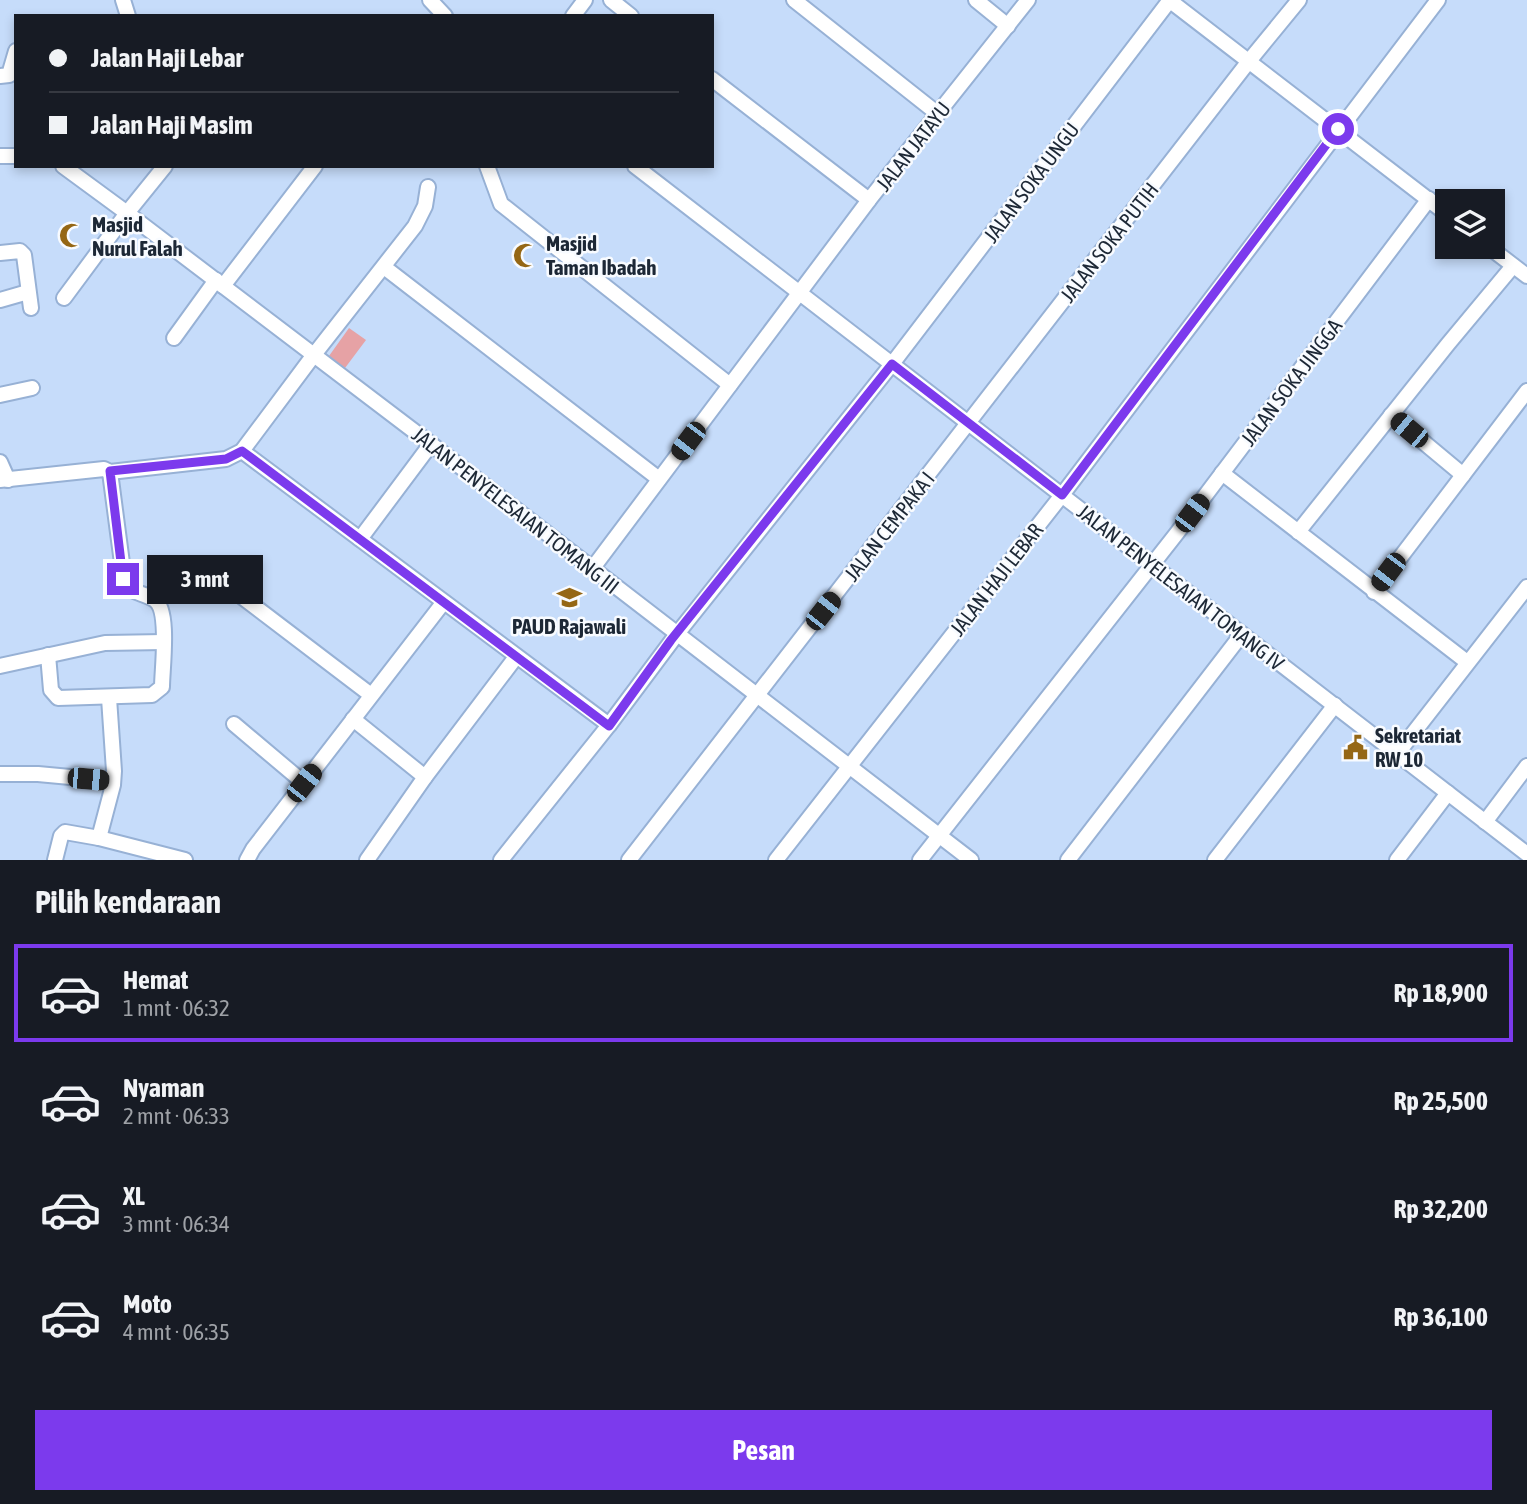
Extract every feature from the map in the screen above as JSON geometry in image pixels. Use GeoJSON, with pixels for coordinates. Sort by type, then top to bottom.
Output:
{"type":"FeatureCollection","features":[{"type":"Feature","properties":{"kind":"street"},"geometry":{"type":"LineString","coordinates":[[611,0],[628,14]]}},
{"type":"Feature","properties":{"kind":"street"},"geometry":{"type":"LineString","coordinates":[[794,0],[938,114]]}},
{"type":"Feature","properties":{"kind":"street"},"geometry":{"type":"LineString","coordinates":[[976,0],[1008,26]]}},
{"type":"Feature","properties":{"kind":"street","name":"JALAN JATAYU"},"geometry":{"type":"LineString","coordinates":[[592,569],[869,200],[1028,0]]}},
{"type":"Feature","properties":{"kind":"street"},"geometry":{"type":"LineString","coordinates":[[1170,0],[1435,204]]}},
{"type":"Feature","properties":{"kind":"street","name":"JALAN SOKA UNGU"},"geometry":{"type":"LineString","coordinates":[[501,860],[892,364],[1170,0]]}},
{"type":"Feature","properties":{"kind":"street","name":"JALAN SOKA PUTIH"},"geometry":{"type":"LineString","coordinates":[[970,424],[1249,61],[1299,0]]}},
{"type":"Feature","properties":{"kind":"street","name":"JALAN HAJI LEBAR"},"geometry":{"type":"LineString","coordinates":[[776,860],[1062,495],[1438,0]]}},
{"type":"Feature","properties":{"kind":"street"},"geometry":{"type":"LineString","coordinates":[[0,76],[9,75],[14,55]]}},
{"type":"Feature","properties":{"kind":"street"},"geometry":{"type":"LineString","coordinates":[[714,81],[869,200]]}},
{"type":"Feature","properties":{"kind":"street","name":"JALAN PENYELESAIAN TOMANG III"},"geometry":{"type":"LineString","coordinates":[[66,168],[431,444],[971,860]]}},
{"type":"Feature","properties":{"kind":"street"},"geometry":{"type":"LineString","coordinates":[[64,298],[163,168]]}},
{"type":"Feature","properties":{"kind":"street"},"geometry":{"type":"LineString","coordinates":[[174,338],[313,168]]}},
{"type":"Feature","properties":{"kind":"street"},"geometry":{"type":"LineString","coordinates":[[488,168],[501,204],[730,385]]}},
{"type":"Feature","properties":{"kind":"street","name":"JALAN PENYELESAIAN TOMANG IV"},"geometry":{"type":"LineString","coordinates":[[638,168],[1527,854]]}},
{"type":"Feature","properties":{"kind":"street"},"geometry":{"type":"LineString","coordinates":[[0,462],[4,480],[226,459],[242,451],[415,226],[425,206],[428,187]]}},
{"type":"Feature","properties":{"kind":"street","name":"JALAN SOKA JINGGA"},"geometry":{"type":"LineString","coordinates":[[920,860],[1152,565],[1429,199]]}},
{"type":"Feature","properties":{"kind":"street"},"geometry":{"type":"LineString","coordinates":[[0,253],[22,252],[31,308]]}},
{"type":"Feature","properties":{"kind":"street"},"geometry":{"type":"LineString","coordinates":[[1504,259],[1527,276]]}},
{"type":"Feature","properties":{"kind":"street"},"geometry":{"type":"LineString","coordinates":[[1298,532],[1513,266]]}},
{"type":"Feature","properties":{"kind":"street"},"geometry":{"type":"LineString","coordinates":[[384,267],[659,479]]}},
{"type":"Feature","properties":{"kind":"street"},"geometry":{"type":"LineString","coordinates":[[0,300],[28,292]]}},
{"type":"Feature","properties":{"kind":"street"},"geometry":{"type":"LineString","coordinates":[[0,395],[32,388]]}},
{"type":"Feature","properties":{"kind":"street"},"geometry":{"type":"LineString","coordinates":[[1374,592],[1527,391]]}},
{"type":"Feature","properties":{"kind":"street"},"geometry":{"type":"LineString","coordinates":[[1391,415],[1463,475]]}},
{"type":"Feature","properties":{"kind":"street","name":"JALAN CEMPAKA I"},"geometry":{"type":"LineString","coordinates":[[629,860],[970,424]]}},
{"type":"Feature","properties":{"kind":"street"},"geometry":{"type":"LineString","coordinates":[[360,539],[431,444]]}},
{"type":"Feature","properties":{"kind":"street"},"geometry":{"type":"LineString","coordinates":[[242,451],[609,726]]}},
{"type":"Feature","properties":{"kind":"street"},"geometry":{"type":"LineString","coordinates":[[48,655],[54,696],[109,698],[152,695],[162,687],[164,642],[161,608],[155,600],[132,592],[125,586],[110,471]]}},
{"type":"Feature","properties":{"kind":"street"},"geometry":{"type":"LineString","coordinates":[[1222,473],[1467,662]]}},
{"type":"Feature","properties":{"kind":"street"},"geometry":{"type":"LineString","coordinates":[[216,577],[371,695]]}},
{"type":"Feature","properties":{"kind":"street"},"geometry":{"type":"LineString","coordinates":[[1397,754],[1527,587]]}},
{"type":"Feature","properties":{"kind":"street"},"geometry":{"type":"LineString","coordinates":[[247,860],[443,603]]}},
{"type":"Feature","properties":{"kind":"street"},"geometry":{"type":"LineString","coordinates":[[1068,860],[1242,634]]}},
{"type":"Feature","properties":{"kind":"street"},"geometry":{"type":"LineString","coordinates":[[0,666],[105,643],[164,642]]}},
{"type":"Feature","properties":{"kind":"street"},"geometry":{"type":"LineString","coordinates":[[367,860],[425,777],[516,657]]}},
{"type":"Feature","properties":{"kind":"street"},"geometry":{"type":"LineString","coordinates":[[99,838],[113,781],[109,698]]}},
{"type":"Feature","properties":{"kind":"street"},"geometry":{"type":"LineString","coordinates":[[1215,860],[1335,705]]}},
{"type":"Feature","properties":{"kind":"street"},"geometry":{"type":"LineString","coordinates":[[353,719],[425,777]]}},
{"type":"Feature","properties":{"kind":"street"},"geometry":{"type":"LineString","coordinates":[[234,724],[304,783]]}},
{"type":"Feature","properties":{"kind":"street"},"geometry":{"type":"LineString","coordinates":[[1485,822],[1527,766]]}},
{"type":"Feature","properties":{"kind":"street"},"geometry":{"type":"LineString","coordinates":[[0,774],[38,774],[113,781]]}},
{"type":"Feature","properties":{"kind":"street"},"geometry":{"type":"LineString","coordinates":[[1397,860],[1448,793]]}},
{"type":"Feature","properties":{"kind":"street"},"geometry":{"type":"LineString","coordinates":[[55,860],[62,834],[99,838],[185,860]]}},
{"type":"Feature","properties":{"kind":"shaded area"},"geometry":{"type":"Polygon","coordinates":[[[349,328],[366,340],[345,368],[329,356],[349,328]]]}},
{"type":"Feature","properties":{"kind":"place","name":"Masjid Nurul Falah"},"geometry":{"type":"Point","coordinates":[72,236]}},
{"type":"Feature","properties":{"kind":"place","name":"Masjid Taman Ibadah"},"geometry":{"type":"Point","coordinates":[526,255]}},
{"type":"Feature","properties":{"kind":"place","name":"PAUD Rajawali"},"geometry":{"type":"Point","coordinates":[569,597]}},
{"type":"Feature","properties":{"kind":"place","name":"Sekretariat RW 10"},"geometry":{"type":"Point","coordinates":[1355,747]}},
{"type":"Feature","properties":{"kind":"route"},"geometry":{"type":"LineString","coordinates":[[123,579],[110,471],[226,459],[242,451],[609,726],[671,640],[892,364],[1062,495],[1338,129]]}}]}
